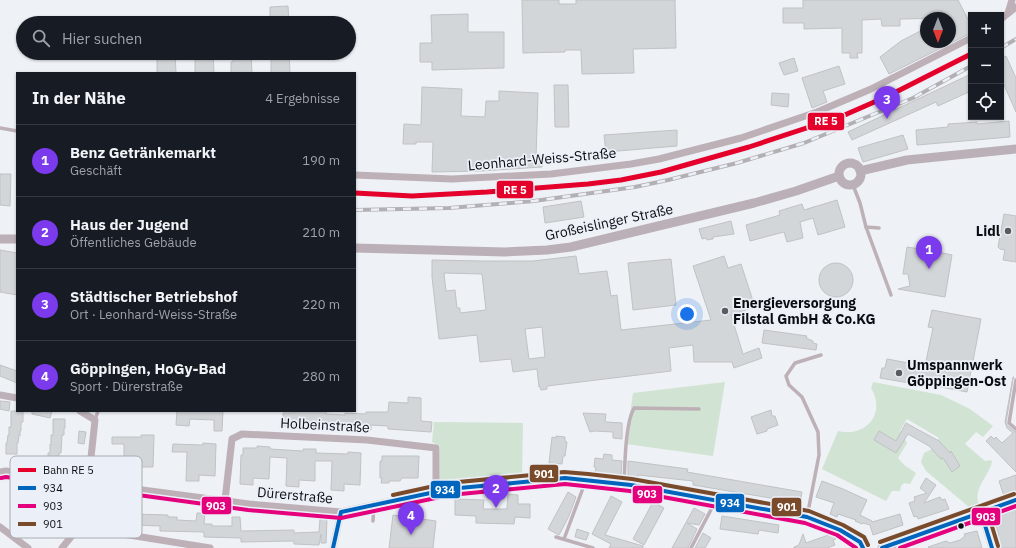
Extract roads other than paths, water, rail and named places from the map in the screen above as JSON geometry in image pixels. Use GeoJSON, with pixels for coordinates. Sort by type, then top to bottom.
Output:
{"type":"FeatureCollection","features":[{"type":"Feature","properties":{"kind":"main road"},"geometry":{"type":"LineString","coordinates":[[860,171],[907,160],[1016,149]]}},
{"type":"Feature","properties":{"kind":"main road"},"geometry":{"type":"LineString","coordinates":[[847,163],[856,165],[860,171],[861,174],[859,181],[853,185],[846,185],[840,180],[839,176],[841,167],[847,163]]}},
{"type":"Feature","properties":{"kind":"main road","name":"Großeislinger Straße"},"geometry":{"type":"LineString","coordinates":[[356,248],[505,252],[571,247],[754,203],[796,191],[839,176]]}},
{"type":"Feature","properties":{"kind":"main road"},"geometry":{"type":"LineString","coordinates":[[0,239],[16,239]]}},
{"type":"Feature","properties":{"kind":"main road"},"geometry":{"type":"LineString","coordinates":[[882,548],[1016,500]]}},
{"type":"Feature","properties":{"kind":"street"},"geometry":{"type":"LineString","coordinates":[[1008,13],[1012,0]]}},
{"type":"Feature","properties":{"kind":"street"},"geometry":{"type":"LineString","coordinates":[[1004,16],[1016,7]]}},
{"type":"Feature","properties":{"kind":"street","name":"Leonhard-Weiss-Straße"},"geometry":{"type":"LineString","coordinates":[[356,175],[452,179],[551,174],[659,159],[741,138],[817,112],[871,89],[968,40]]}},
{"type":"Feature","properties":{"kind":"street"},"geometry":{"type":"LineString","coordinates":[[0,394],[16,398]]}},
{"type":"Feature","properties":{"kind":"street"},"geometry":{"type":"LineString","coordinates":[[82,412],[95,420],[92,456]]}},
{"type":"Feature","properties":{"kind":"street","name":"Holbeinstraße"},"geometry":{"type":"LineString","coordinates":[[225,500],[232,439],[242,434],[367,440],[436,448],[436,492]]}},
{"type":"Feature","properties":{"kind":"street","name":"Dürerstraße"},"geometry":{"type":"LineString","coordinates":[[0,472],[10,471]]}},
{"type":"Feature","properties":{"kind":"street","name":"Dürerstraße"},"geometry":{"type":"LineString","coordinates":[[142,490],[341,512],[449,489],[565,478],[624,484],[807,517],[840,530],[860,542],[863,548]]}},
{"type":"Feature","properties":{"kind":"street"},"geometry":{"type":"LineString","coordinates":[[333,548],[341,512]]}},
{"type":"Feature","properties":{"kind":"street"},"geometry":{"type":"LineString","coordinates":[[981,512],[992,548]]}},
{"type":"Feature","properties":{"kind":"street"},"geometry":{"type":"LineString","coordinates":[[0,527],[10,534]]}},
{"type":"Feature","properties":{"kind":"street"},"geometry":{"type":"LineString","coordinates":[[142,537],[210,548]]}},
{"type":"Feature","properties":{"kind":"street"},"geometry":{"type":"LineString","coordinates":[[15,538],[28,548]]}},
{"type":"Feature","properties":{"kind":"street"},"geometry":{"type":"LineString","coordinates":[[62,548],[70,538]]}},
{"type":"Feature","properties":{"kind":"lane"},"geometry":{"type":"LineString","coordinates":[[0,128],[16,132]]}},
{"type":"Feature","properties":{"kind":"lane"},"geometry":{"type":"LineString","coordinates":[[853,185],[860,203],[866,227],[891,295]]}},
{"type":"Feature","properties":{"kind":"lane"},"geometry":{"type":"LineString","coordinates":[[866,227],[879,228]]}},
{"type":"Feature","properties":{"kind":"lane"},"geometry":{"type":"LineString","coordinates":[[807,517],[819,455],[818,432],[802,397],[789,385],[786,376],[795,363],[821,355]]}},
{"type":"Feature","properties":{"kind":"lane"},"geometry":{"type":"LineString","coordinates":[[1016,380],[1009,423],[1016,429]]}},
{"type":"Feature","properties":{"kind":"lane"},"geometry":{"type":"LineString","coordinates":[[624,484],[626,444],[631,413],[634,408],[699,409]]}},
{"type":"Feature","properties":{"kind":"lane"},"geometry":{"type":"LineString","coordinates":[[95,420],[98,412]]}},
{"type":"Feature","properties":{"kind":"lane"},"geometry":{"type":"LineString","coordinates":[[564,539],[587,480]]}},
{"type":"Feature","properties":{"kind":"lane"},"geometry":{"type":"LineString","coordinates":[[690,548],[716,500]]}},
{"type":"Feature","properties":{"kind":"lane"},"geometry":{"type":"LineString","coordinates":[[374,505],[374,521]]}},
{"type":"Feature","properties":{"kind":"lane"},"geometry":{"type":"LineString","coordinates":[[556,537],[593,548]]}},
{"type":"Feature","properties":{"kind":"railway"},"geometry":{"type":"LineString","coordinates":[[1004,46],[1016,39]]}},
{"type":"Feature","properties":{"kind":"railway"},"geometry":{"type":"LineString","coordinates":[[356,210],[449,208],[534,201],[635,187],[668,180],[737,163],[804,143],[913,98],[968,68]]}},
{"type":"Feature","properties":{"kind":"place","name":"Städtischer Betriebshof"},"geometry":{"type":"Point","coordinates":[887,119]}},
{"type":"Feature","properties":{"kind":"place","name":"Lidl"},"geometry":{"type":"Point","coordinates":[1008,231]}},
{"type":"Feature","properties":{"kind":"place","name":"Benz Getränkemarkt"},"geometry":{"type":"Point","coordinates":[929,269]}},
{"type":"Feature","properties":{"kind":"place","name":"Energieversorgung Filstal GmbH & Co.KG"},"geometry":{"type":"Point","coordinates":[725,311]}},
{"type":"Feature","properties":{"kind":"place","name":"Umspannwerk Göppingen-Ost"},"geometry":{"type":"Point","coordinates":[899,373]}},
{"type":"Feature","properties":{"kind":"place","name":"Haus der Jugend"},"geometry":{"type":"Point","coordinates":[496,508]}},
{"type":"Feature","properties":{"kind":"place","name":"Göppingen, HoGy-Bad"},"geometry":{"type":"Point","coordinates":[411,535]}}]}
